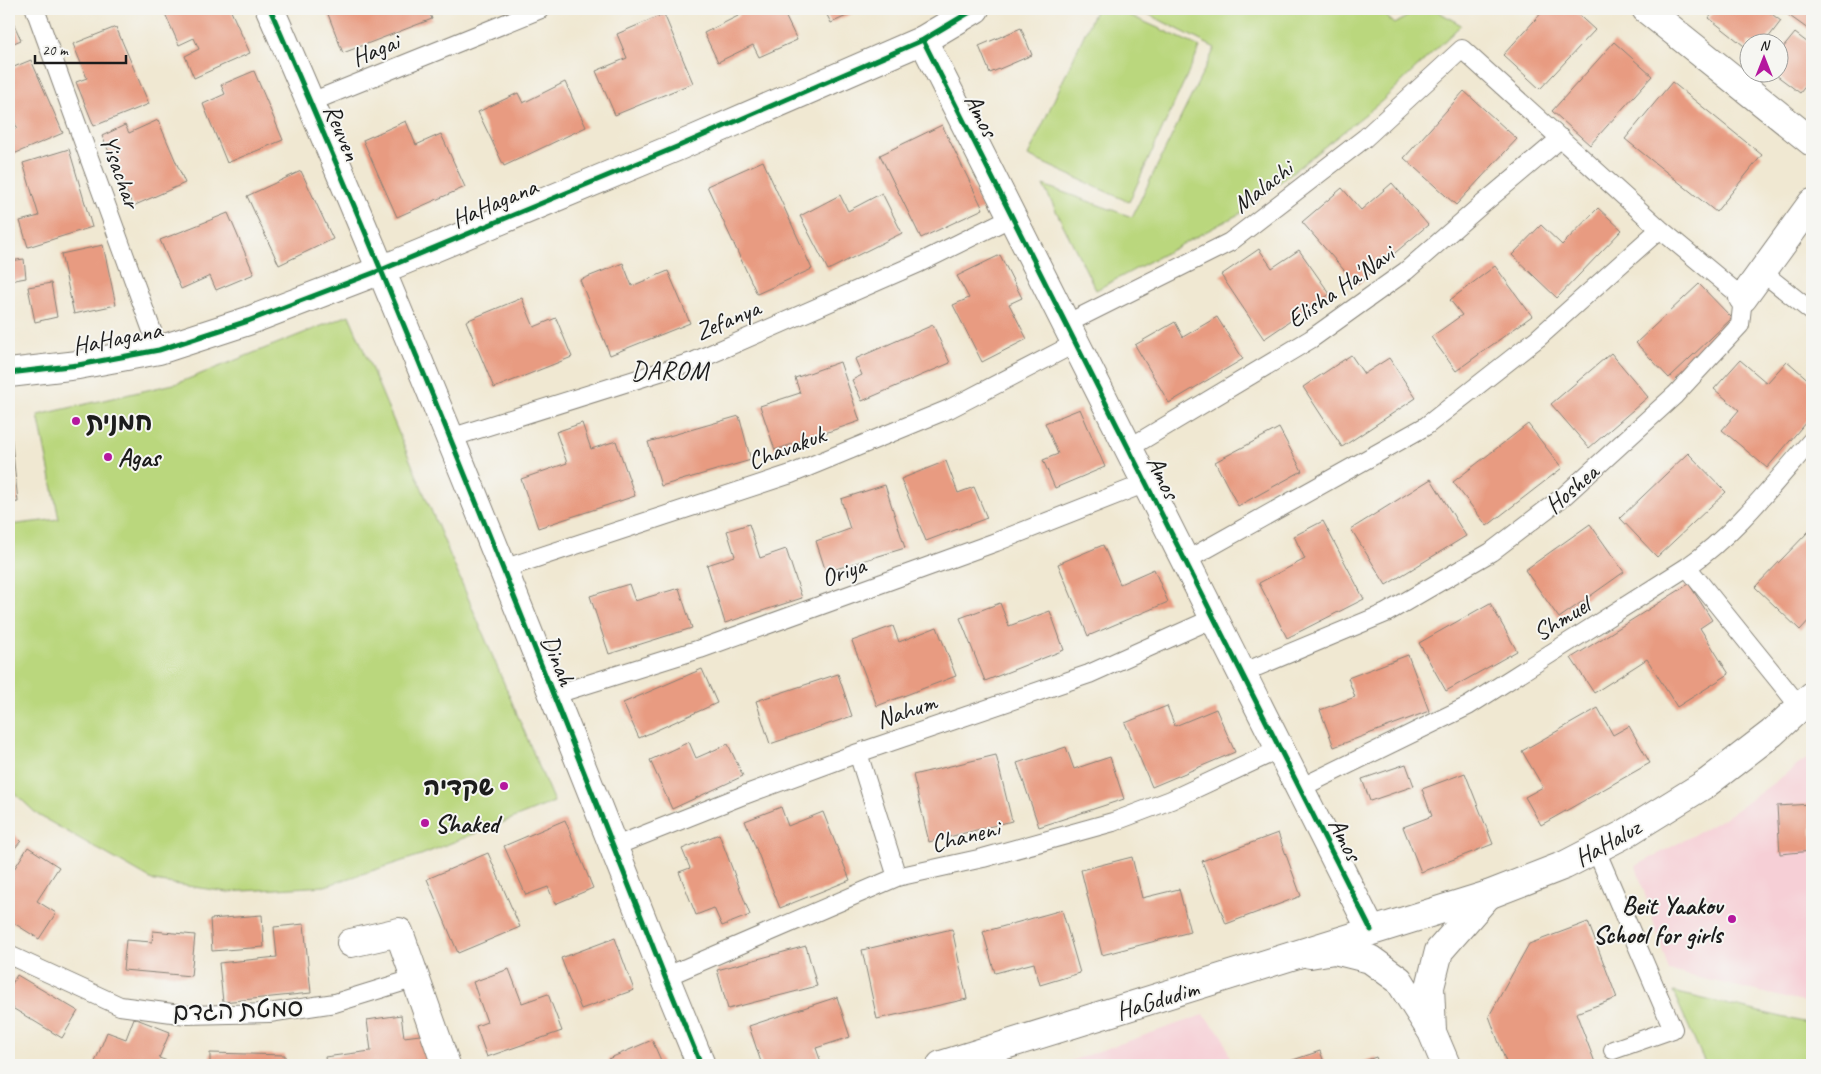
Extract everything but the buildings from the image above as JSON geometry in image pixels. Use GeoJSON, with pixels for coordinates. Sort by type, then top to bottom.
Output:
{"type":"FeatureCollection","features":[{"type":"Feature","properties":{"kind":"street","name":"Reuven"},"geometry":{"type":"LineString","coordinates":[[270,9],[381,270]]}},
{"type":"Feature","properties":{"kind":"street","name":"HaHagana"},"geometry":{"type":"LineString","coordinates":[[9,373],[78,365],[159,350],[248,320],[381,270],[670,150],[923,40],[975,9]]}},
{"type":"Feature","properties":{"kind":"street"},"geometry":{"type":"LineString","coordinates":[[1646,9],[1812,142]]}},
{"type":"Feature","properties":{"kind":"street","name":"Amos"},"geometry":{"type":"LineString","coordinates":[[923,40],[1371,930]]}},
{"type":"Feature","properties":{"kind":"street","name":"Hoshea"},"geometry":{"type":"LineString","coordinates":[[1743,298],[1812,203]]}},
{"type":"Feature","properties":{"kind":"street","name":"Dinah"},"geometry":{"type":"LineString","coordinates":[[381,270],[702,1065]]}},
{"type":"Feature","properties":{"kind":"street","name":"HaHaluz"},"geometry":{"type":"LineString","coordinates":[[1371,930],[1488,895],[1565,865],[1623,836],[1707,783],[1772,733],[1806,702]]}},
{"type":"Feature","properties":{"kind":"street"},"geometry":{"type":"LineString","coordinates":[[1432,1032],[1430,987],[1439,950],[1488,895]]}},
{"type":"Feature","properties":{"kind":"street","name":"HaGdudim"},"geometry":{"type":"LineString","coordinates":[[942,1065],[1286,959],[1371,930]]}},
{"type":"Feature","properties":{"kind":"street"},"geometry":{"type":"LineString","coordinates":[[351,943],[399,932],[446,1065]]}},
{"type":"Feature","properties":{"kind":"street"},"geometry":{"type":"LineString","coordinates":[[1286,959],[1334,950],[1370,959],[1399,980],[1432,1032],[1446,1065]]}},
{"type":"Feature","properties":{"kind":"lane","name":"Yisachar"},"geometry":{"type":"LineString","coordinates":[[36,9],[159,350]]}},
{"type":"Feature","properties":{"kind":"lane","name":"Hagai"},"geometry":{"type":"LineString","coordinates":[[311,102],[541,9]]}},
{"type":"Feature","properties":{"kind":"lane","name":"Malachi"},"geometry":{"type":"LineString","coordinates":[[1071,333],[1230,242],[1365,138],[1462,49],[1561,138]]}},
{"type":"Feature","properties":{"kind":"lane"},"geometry":{"type":"LineString","coordinates":[[1561,138],[1660,229],[1743,298]]}},
{"type":"Feature","properties":{"kind":"lane","name":"Elisha Ha'Navi"},"geometry":{"type":"LineString","coordinates":[[1129,448],[1311,339],[1406,271],[1479,206],[1561,138]]}},
{"type":"Feature","properties":{"kind":"lane","name":"Zefanya"},"geometry":{"type":"LineString","coordinates":[[450,438],[695,361],[919,263],[1012,217]]}},
{"type":"Feature","properties":{"kind":"lane"},"geometry":{"type":"LineString","coordinates":[[1185,561],[1426,426],[1538,338],[1660,229]]}},
{"type":"Feature","properties":{"kind":"lane"},"geometry":{"type":"LineString","coordinates":[[1762,272],[1811,311]]}},
{"type":"Feature","properties":{"kind":"lane","name":"Hoshea"},"geometry":{"type":"LineString","coordinates":[[1242,673],[1386,613],[1491,552],[1564,496],[1675,395],[1740,325],[1743,298]]}},
{"type":"Feature","properties":{"kind":"lane","name":"Chavakuk"},"geometry":{"type":"LineString","coordinates":[[503,569],[790,474],[949,409],[1071,333]]}},
{"type":"Feature","properties":{"kind":"lane","name":"Shmuel"},"geometry":{"type":"LineString","coordinates":[[1300,788],[1468,706],[1687,567],[1709,552],[1812,440]]}},
{"type":"Feature","properties":{"kind":"lane","name":"Oriya"},"geometry":{"type":"LineString","coordinates":[[553,695],[700,649],[996,542],[1146,483]]}},
{"type":"Feature","properties":{"kind":"lane"},"geometry":{"type":"LineString","coordinates":[[1687,567],[1806,702]]}},
{"type":"Feature","properties":{"kind":"lane","name":"Nahum"},"geometry":{"type":"LineString","coordinates":[[613,847],[858,753],[1089,674],[1214,618]]}},
{"type":"Feature","properties":{"kind":"lane","name":"Chaneni"},"geometry":{"type":"LineString","coordinates":[[665,977],[897,877],[983,858],[1113,822],[1171,800],[1280,749]]}},
{"type":"Feature","properties":{"kind":"lane"},"geometry":{"type":"LineString","coordinates":[[858,753],[897,877]]}},
{"type":"Feature","properties":{"kind":"lane"},"geometry":{"type":"LineString","coordinates":[[1596,850],[1673,1029],[1613,1050]]}},
{"type":"Feature","properties":{"kind":"lane","name":"סמטת הגדם"},"geometry":{"type":"LineString","coordinates":[[9,955],[120,1006],[187,1015],[269,1013],[335,1003],[416,978]]}},
{"type":"Feature","properties":{"kind":"shaded area","name":"Beit Yaakov School for girls"},"geometry":{"type":"Polygon","coordinates":[[[1812,755],[1812,1004],[1669,971],[1636,866],[1725,818],[1812,755]]]}},
{"type":"Feature","properties":{"kind":"shaded area"},"geometry":{"type":"Polygon","coordinates":[[[1203,1015],[1223,1036],[1232,1065],[1059,1065],[1203,1015]]]}},
{"type":"Feature","properties":{"kind":"green space"},"geometry":{"type":"Polygon","coordinates":[[[1096,9],[1116,9],[1200,47],[1129,202],[1028,156],[1096,9]]]}},
{"type":"Feature","properties":{"kind":"green space"},"geometry":{"type":"Polygon","coordinates":[[[1138,9],[1378,9],[1395,24],[1419,9],[1434,9],[1461,25],[1382,101],[1241,213],[1096,290],[1043,185],[1132,217],[1215,48],[1138,9]]]}},
{"type":"Feature","properties":{"kind":"green space"},"geometry":{"type":"Polygon","coordinates":[[[349,315],[554,802],[421,855],[325,886],[227,892],[154,881],[38,815],[9,788],[9,525],[59,519],[38,415],[178,383],[349,315]]]}},
{"type":"Feature","properties":{"kind":"green space"},"geometry":{"type":"Polygon","coordinates":[[[1673,992],[1812,1024],[1812,1065],[1706,1065],[1673,992]]]}},
{"type":"Feature","properties":{"kind":"cycle path"},"geometry":{"type":"LineString","coordinates":[[270,9],[422,370],[701,1065]]}},
{"type":"Feature","properties":{"kind":"cycle path"},"geometry":{"type":"LineString","coordinates":[[9,373],[78,365],[159,350],[248,321],[381,270],[679,146],[923,40],[975,9]]}},
{"type":"Feature","properties":{"kind":"cycle path"},"geometry":{"type":"LineString","coordinates":[[923,40],[1371,930]]}},
{"type":"Feature","properties":{"kind":"place","name":"חמנית"},"geometry":{"type":"Point","coordinates":[76,421]}},
{"type":"Feature","properties":{"kind":"place","name":"Agas"},"geometry":{"type":"Point","coordinates":[108,457]}},
{"type":"Feature","properties":{"kind":"place","name":"שקדיה"},"geometry":{"type":"Point","coordinates":[504,786]}},
{"type":"Feature","properties":{"kind":"place","name":"Shaked"},"geometry":{"type":"Point","coordinates":[425,823]}},
{"type":"Feature","properties":{"kind":"place","name":"Beit Yaakov School for girls"},"geometry":{"type":"Point","coordinates":[1732,919]}},
{"type":"Feature","properties":{"kind":"district","name":"DAROM"},"geometry":{"type":"Point","coordinates":[670,370]}}]}
